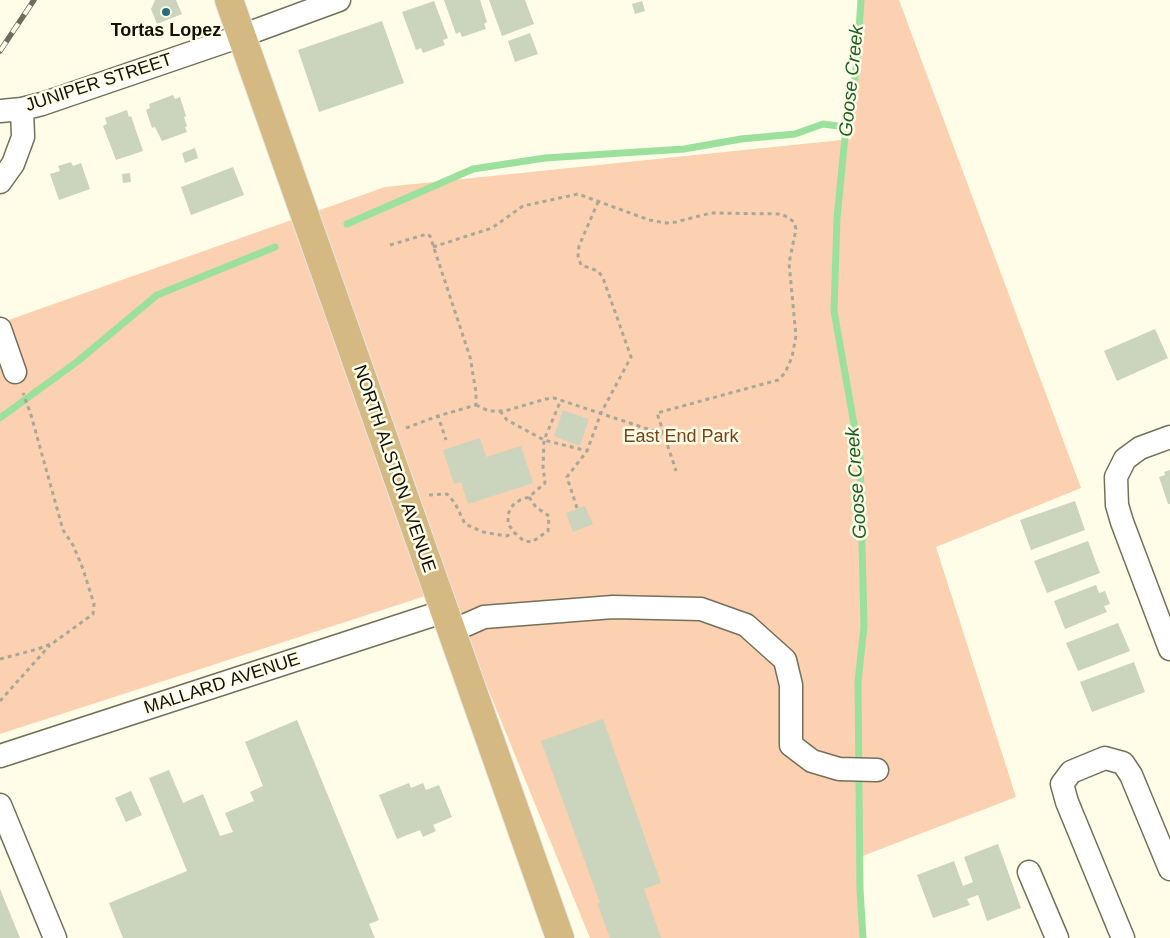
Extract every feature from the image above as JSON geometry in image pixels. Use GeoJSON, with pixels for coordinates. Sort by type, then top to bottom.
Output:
{"type":"FeatureCollection","features":[{"type":"Feature","properties":{"kind":"main road","name":"NORTH ALSTON AVENUE"},"geometry":{"type":"LineString","coordinates":[[228,0],[560,938]]}},
{"type":"Feature","properties":{"kind":"street","name":"JUNIPER STREET"},"geometry":{"type":"LineString","coordinates":[[11,110],[42,104],[241,36],[339,0]]}},
{"type":"Feature","properties":{"kind":"street"},"geometry":{"type":"LineString","coordinates":[[0,182],[13,164],[23,137],[11,110]]}},
{"type":"Feature","properties":{"kind":"street"},"geometry":{"type":"LineString","coordinates":[[0,329],[15,372]]}},
{"type":"Feature","properties":{"kind":"street"},"geometry":{"type":"LineString","coordinates":[[1170,437],[1140,448],[1125,459],[1116,477],[1118,505],[1122,522],[1170,649]]}},
{"type":"Feature","properties":{"kind":"street","name":"MALLARD AVENUE"},"geometry":{"type":"LineString","coordinates":[[0,756],[448,621],[614,607],[701,609],[746,625],[785,660],[791,686],[791,745],[812,761],[839,769],[877,770]]}},
{"type":"Feature","properties":{"kind":"street"},"geometry":{"type":"LineString","coordinates":[[1123,938],[1067,802],[1062,784],[1072,772],[1105,758],[1123,763],[1131,775],[1170,869]]}},
{"type":"Feature","properties":{"kind":"street"},"geometry":{"type":"LineString","coordinates":[[0,805],[55,938]]}},
{"type":"Feature","properties":{"kind":"street"},"geometry":{"type":"LineString","coordinates":[[1029,872],[1057,938]]}},
{"type":"Feature","properties":{"kind":"path"},"geometry":{"type":"LineString","coordinates":[[433,247],[492,228],[511,214],[529,205],[578,194],[649,220],[666,223],[711,213],[781,214],[790,218],[794,222],[796,229],[789,263],[796,336],[786,374],[778,380],[657,413],[676,471]]}},
{"type":"Feature","properties":{"kind":"path"},"geometry":{"type":"LineString","coordinates":[[576,508],[567,477],[587,451],[601,413],[631,357],[603,278],[598,271],[581,265],[578,256],[579,246],[598,202]]}},
{"type":"Feature","properties":{"kind":"path"},"geometry":{"type":"LineString","coordinates":[[390,246],[427,234],[430,236],[470,357],[476,405]]}},
{"type":"Feature","properties":{"kind":"path"},"geometry":{"type":"LineString","coordinates":[[400,430],[476,405],[489,411],[500,411],[554,398],[664,434]]}},
{"type":"Feature","properties":{"kind":"path"},"geometry":{"type":"LineString","coordinates":[[529,497],[536,507],[549,516],[548,531],[532,542],[524,541],[515,533],[508,524],[508,514],[513,505],[529,497],[545,483],[543,467],[544,440],[561,400]]}},
{"type":"Feature","properties":{"kind":"path"},"geometry":{"type":"LineString","coordinates":[[500,411],[507,420],[544,440],[587,451]]}},
{"type":"Feature","properties":{"kind":"path"},"geometry":{"type":"LineString","coordinates":[[0,701],[53,643],[94,614],[94,604],[83,569],[73,545],[63,530],[31,415]]}},
{"type":"Feature","properties":{"kind":"path"},"geometry":{"type":"LineString","coordinates":[[438,416],[446,440]]}},
{"type":"Feature","properties":{"kind":"path"},"geometry":{"type":"LineString","coordinates":[[406,504],[420,495],[447,494],[455,502],[459,515],[465,524],[495,535],[506,536],[515,533]]}},
{"type":"Feature","properties":{"kind":"path"},"geometry":{"type":"LineString","coordinates":[[0,659],[53,643]]}},
{"type":"Feature","properties":{"kind":"green space","name":"East End Park"},"geometry":{"type":"Polygon","coordinates":[[[860,0],[899,0],[1081,488],[936,547],[1016,797],[860,857],[863,938],[590,938],[447,589],[0,734],[0,323],[385,187],[851,139],[860,60],[853,42],[860,0]]]}},
{"type":"Feature","properties":{"kind":"building","name":"Tortas Lopez"},"geometry":{"type":"Polygon","coordinates":[[[155,0],[176,0],[182,14],[157,24],[151,9],[155,0]]]}},
{"type":"Feature","properties":{"kind":"building"},"geometry":{"type":"Polygon","coordinates":[[[444,0],[480,0],[487,22],[484,24],[486,29],[462,37],[460,32],[456,34],[444,0]]]}},
{"type":"Feature","properties":{"kind":"building"},"geometry":{"type":"Polygon","coordinates":[[[489,0],[525,0],[534,24],[502,36],[489,0]]]}},
{"type":"Feature","properties":{"kind":"building"},"geometry":{"type":"Polygon","coordinates":[[[434,1],[448,38],[443,40],[445,45],[423,53],[421,48],[416,50],[402,12],[434,1]]]}},
{"type":"Feature","properties":{"kind":"building"},"geometry":{"type":"Polygon","coordinates":[[[642,1],[645,11],[635,14],[632,4],[642,1]]]}},
{"type":"Feature","properties":{"kind":"building"},"geometry":{"type":"Polygon","coordinates":[[[382,21],[404,83],[319,112],[298,50],[382,21]]]}},
{"type":"Feature","properties":{"kind":"building"},"geometry":{"type":"Polygon","coordinates":[[[530,33],[538,54],[515,62],[508,41],[530,33]]]}},
{"type":"Feature","properties":{"kind":"building"},"geometry":{"type":"Polygon","coordinates":[[[173,95],[175,99],[180,97],[186,116],[184,117],[187,132],[162,141],[155,127],[152,128],[146,110],[150,108],[149,104],[173,95]]]}},
{"type":"Feature","properties":{"kind":"building"},"geometry":{"type":"Polygon","coordinates":[[[127,110],[129,117],[131,116],[143,151],[116,160],[103,126],[107,124],[105,118],[127,110]]]}},
{"type":"Feature","properties":{"kind":"building"},"geometry":{"type":"Polygon","coordinates":[[[195,148],[198,158],[185,163],[182,153],[195,148]]]}},
{"type":"Feature","properties":{"kind":"building"},"geometry":{"type":"Polygon","coordinates":[[[71,162],[73,166],[81,163],[90,189],[59,200],[50,174],[60,171],[58,166],[71,162]]]}},
{"type":"Feature","properties":{"kind":"building"},"geometry":{"type":"Polygon","coordinates":[[[233,167],[244,195],[191,215],[181,187],[233,167]]]}},
{"type":"Feature","properties":{"kind":"building"},"geometry":{"type":"Polygon","coordinates":[[[130,173],[131,182],[123,183],[122,174],[130,173]]]}},
{"type":"Feature","properties":{"kind":"building"},"geometry":{"type":"Polygon","coordinates":[[[1155,329],[1168,358],[1117,381],[1104,351],[1155,329]]]}},
{"type":"Feature","properties":{"kind":"building"},"geometry":{"type":"Polygon","coordinates":[[[563,410],[589,419],[580,446],[554,436],[563,410]]]}},
{"type":"Feature","properties":{"kind":"building"},"geometry":{"type":"Polygon","coordinates":[[[480,438],[486,457],[521,446],[533,483],[468,504],[461,482],[454,484],[443,450],[480,438]]]}},
{"type":"Feature","properties":{"kind":"building"},"geometry":{"type":"Polygon","coordinates":[[[1170,470],[1170,504],[1168,504],[1159,477],[1165,475],[1164,472],[1170,470]]]}},
{"type":"Feature","properties":{"kind":"building"},"geometry":{"type":"Polygon","coordinates":[[[1075,501],[1085,530],[1031,550],[1020,520],[1075,501]]]}},
{"type":"Feature","properties":{"kind":"building"},"geometry":{"type":"Polygon","coordinates":[[[585,506],[593,524],[573,532],[566,513],[585,506]]]}},
{"type":"Feature","properties":{"kind":"building"},"geometry":{"type":"Polygon","coordinates":[[[1088,541],[1100,573],[1047,593],[1034,561],[1088,541]]]}},
{"type":"Feature","properties":{"kind":"building"},"geometry":{"type":"Polygon","coordinates":[[[1096,585],[1099,593],[1105,591],[1110,604],[1104,606],[1107,612],[1065,629],[1054,601],[1096,585]]]}},
{"type":"Feature","properties":{"kind":"building"},"geometry":{"type":"Polygon","coordinates":[[[1118,623],[1130,651],[1078,671],[1066,643],[1118,623]]]}},
{"type":"Feature","properties":{"kind":"building"},"geometry":{"type":"Polygon","coordinates":[[[1134,662],[1145,692],[1092,712],[1080,682],[1134,662]]]}},
{"type":"Feature","properties":{"kind":"building"},"geometry":{"type":"Polygon","coordinates":[[[603,719],[661,883],[644,889],[661,938],[610,938],[597,903],[600,903],[541,741],[603,719]]]}},
{"type":"Feature","properties":{"kind":"building"},"geometry":{"type":"Polygon","coordinates":[[[297,720],[379,920],[369,924],[375,938],[123,938],[109,903],[187,871],[149,778],[169,770],[183,803],[203,794],[220,836],[233,832],[225,813],[254,801],[250,792],[263,786],[245,742],[297,720]]]}},
{"type":"Feature","properties":{"kind":"building"},"geometry":{"type":"Polygon","coordinates":[[[409,783],[411,788],[423,783],[426,790],[439,785],[452,817],[433,825],[436,831],[423,837],[420,830],[397,839],[379,795],[409,783]]]}},
{"type":"Feature","properties":{"kind":"building"},"geometry":{"type":"Polygon","coordinates":[[[131,791],[142,815],[126,822],[115,798],[131,791]]]}},
{"type":"Feature","properties":{"kind":"building"},"geometry":{"type":"Polygon","coordinates":[[[998,844],[1021,908],[987,921],[978,895],[967,899],[970,905],[933,918],[917,875],[954,861],[963,886],[973,882],[964,857],[998,844]]]}},
{"type":"Feature","properties":{"kind":"building"},"geometry":{"type":"Polygon","coordinates":[[[0,889],[20,938],[0,938],[0,889]]]}},
{"type":"Feature","properties":{"kind":"waterway","name":"Goose Creek"},"geometry":{"type":"LineString","coordinates":[[861,0],[853,97],[846,127],[837,218],[834,311],[860,458],[864,626],[858,682],[860,889],[863,938]]}},
{"type":"Feature","properties":{"kind":"waterway"},"geometry":{"type":"LineString","coordinates":[[347,224],[473,169],[545,158],[684,149],[741,139],[795,134],[823,124],[846,127]]}},
{"type":"Feature","properties":{"kind":"waterway"},"geometry":{"type":"LineString","coordinates":[[0,418],[78,361],[157,295],[275,247]]}},
{"type":"Feature","properties":{"kind":"railway"},"geometry":{"type":"LineString","coordinates":[[0,51],[34,0]]}},
{"type":"Feature","properties":{"kind":"place","name":"Tortas Lopez"},"geometry":{"type":"Point","coordinates":[166,12]}}]}
